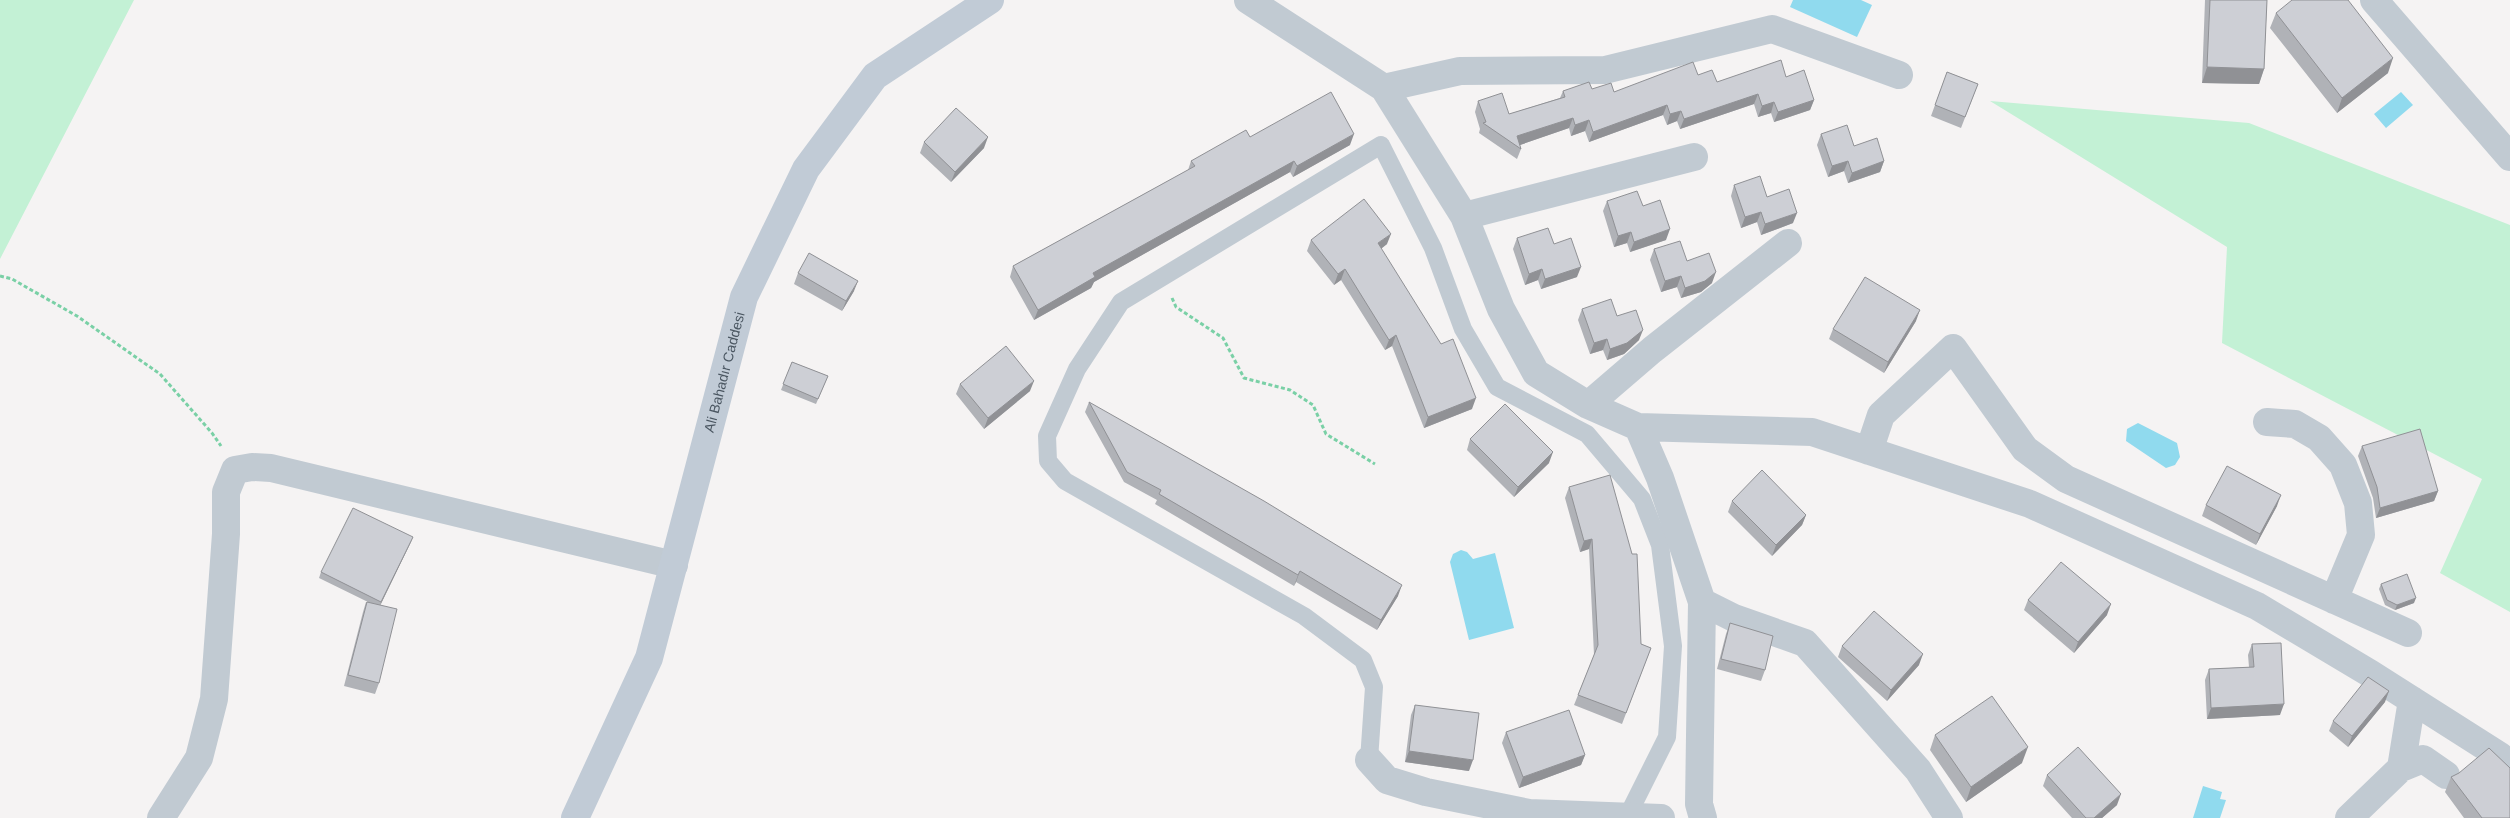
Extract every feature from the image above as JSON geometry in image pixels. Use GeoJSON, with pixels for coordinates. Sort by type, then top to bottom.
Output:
{"type":"FeatureCollection","features":[{"type":"Feature","properties":{"kind":"main road","name":"Ali Bahadır Caddesi"},"geometry":{"type":"LineString","coordinates":[[575,818],[649,658],[744,297],[806,169],[875,76],[990,0]]}},
{"type":"Feature","properties":{"kind":"street"},"geometry":{"type":"LineString","coordinates":[[1248,0],[1384,88],[1464,216],[1501,309],[1536,373],[1588,405],[1638,427],[1812,432],[2030,504],[2257,606],[2500,756],[2510,769]]}},
{"type":"Feature","properties":{"kind":"street"},"geometry":{"type":"LineString","coordinates":[[2374,0],[2510,157]]}},
{"type":"Feature","properties":{"kind":"street"},"geometry":{"type":"LineString","coordinates":[[1384,88],[1460,71],[1604,70],[1772,29],[1899,75]]}},
{"type":"Feature","properties":{"kind":"street"},"geometry":{"type":"LineString","coordinates":[[1464,216],[1694,156]]}},
{"type":"Feature","properties":{"kind":"street"},"geometry":{"type":"LineString","coordinates":[[1588,405],[1652,350],[1788,243]]}},
{"type":"Feature","properties":{"kind":"street"},"geometry":{"type":"LineString","coordinates":[[1869,451],[1881,415],[1953,348],[2024,449],[2066,479],[2408,634]]}},
{"type":"Feature","properties":{"kind":"street"},"geometry":{"type":"LineString","coordinates":[[2267,422],[2296,424],[2319,438],[2342,465],[2358,503],[2361,535],[2334,600]]}},
{"type":"Feature","properties":{"kind":"street"},"geometry":{"type":"LineString","coordinates":[[1638,427],[1660,478],[1702,602],[1698,804],[1703,818]]}},
{"type":"Feature","properties":{"kind":"street"},"geometry":{"type":"LineString","coordinates":[[161,818],[199,758],[214,699],[226,534],[226,492],[235,470],[252,467],[271,468],[674,565]]}},
{"type":"Feature","properties":{"kind":"street"},"geometry":{"type":"LineString","coordinates":[[1702,602],[1734,618],[1805,643],[1918,770],[1949,818]]}},
{"type":"Feature","properties":{"kind":"street"},"geometry":{"type":"LineString","coordinates":[[2400,768],[2412,700]]}},
{"type":"Feature","properties":{"kind":"street"},"geometry":{"type":"LineString","coordinates":[[2349,818],[2400,768],[2424,759],[2446,775]]}},
{"type":"Feature","properties":{"kind":"street"},"geometry":{"type":"LineString","coordinates":[[1368,760],[1387,780],[1426,792],[1528,813],[1661,818]]}},
{"type":"Feature","properties":{"kind":"lane"},"geometry":{"type":"LineString","coordinates":[[1368,760],[1374,687],[1364,660],[1304,616],[1065,480],[1048,461],[1047,436],[1077,369],[1121,302],[1381,145],[1433,248],[1463,330],[1498,387],[1587,434],[1642,499],[1660,545],[1673,646],[1667,737],[1628,817]]}},
{"type":"Feature","properties":{"kind":"path"},"geometry":{"type":"LineString","coordinates":[[0,276],[12,279],[77,316],[160,374],[212,433],[235,470]]}},
{"type":"Feature","properties":{"kind":"path"},"geometry":{"type":"LineString","coordinates":[[1163,277],[1176,307],[1223,338],[1244,378],[1290,390],[1313,405],[1326,434],[1375,464]]}},
{"type":"Feature","properties":{"kind":"green space"},"geometry":{"type":"Polygon","coordinates":[[[0,0],[134,0],[0,259],[0,0]]]}},
{"type":"Feature","properties":{"kind":"green space"},"geometry":{"type":"Polygon","coordinates":[[[1990,101],[2249,123],[2510,225],[2510,612],[2440,573],[2482,479],[2222,343],[2227,247],[1990,101]]]}},
{"type":"Feature","properties":{"kind":"water"},"geometry":{"type":"Polygon","coordinates":[[[1793,0],[1861,0],[1872,5],[1857,37],[1790,7],[1793,0]]]}},
{"type":"Feature","properties":{"kind":"water"},"geometry":{"type":"Polygon","coordinates":[[[2401,92],[2413,105],[2386,128],[2374,114],[2401,92]]]}},
{"type":"Feature","properties":{"kind":"water"},"geometry":{"type":"Polygon","coordinates":[[[2138,423],[2177,443],[2180,457],[2175,465],[2166,468],[2126,441],[2127,429],[2138,423]]]}},
{"type":"Feature","properties":{"kind":"water"},"geometry":{"type":"Polygon","coordinates":[[[1461,550],[1467,552],[1473,559],[1495,553],[1514,628],[1469,640],[1450,562],[1453,554],[1461,550]]]}},
{"type":"Feature","properties":{"kind":"water"},"geometry":{"type":"Polygon","coordinates":[[[2203,786],[2222,792],[2220,799],[2226,800],[2220,818],[2193,818],[2203,786]]]}},
{"type":"Feature","properties":{"kind":"building"},"geometry":{"type":"Polygon","coordinates":[[[2210,0],[2267,0],[2264,69],[2207,67],[2210,0]]]}},
{"type":"Feature","properties":{"kind":"building"},"geometry":{"type":"Polygon","coordinates":[[[2292,0],[2348,0],[2393,58],[2342,98],[2276,13],[2292,0]]]}},
{"type":"Feature","properties":{"kind":"building"},"geometry":{"type":"Polygon","coordinates":[[[1781,60],[1786,77],[1804,70],[1814,100],[1778,112],[1774,102],[1762,106],[1758,94],[1684,119],[1681,111],[1670,114],[1667,105],[1593,132],[1589,120],[1575,125],[1573,118],[1517,136],[1521,149],[1483,123],[1486,122],[1478,101],[1502,93],[1509,114],[1565,97],[1563,91],[1589,82],[1592,89],[1611,83],[1614,92],[1693,62],[1698,75],[1712,70],[1717,82],[1781,60]]]}},
{"type":"Feature","properties":{"kind":"building"},"geometry":{"type":"Polygon","coordinates":[[[1947,72],[1978,84],[1965,117],[1935,105],[1947,72]]]}},
{"type":"Feature","properties":{"kind":"building"},"geometry":{"type":"Polygon","coordinates":[[[1331,92],[1354,134],[1297,166],[1294,161],[1093,273],[1095,277],[1038,310],[1013,266],[1195,166],[1191,161],[1246,130],[1250,137],[1331,92]]]}},
{"type":"Feature","properties":{"kind":"building"},"geometry":{"type":"Polygon","coordinates":[[[956,108],[988,137],[955,172],[924,142],[956,108]]]}},
{"type":"Feature","properties":{"kind":"building"},"geometry":{"type":"Polygon","coordinates":[[[1847,125],[1854,146],[1877,138],[1884,161],[1852,173],[1848,161],[1832,166],[1821,134],[1847,125]]]}},
{"type":"Feature","properties":{"kind":"building"},"geometry":{"type":"Polygon","coordinates":[[[1760,176],[1767,197],[1789,189],[1797,213],[1765,224],[1761,212],[1745,217],[1734,185],[1760,176]]]}},
{"type":"Feature","properties":{"kind":"building"},"geometry":{"type":"Polygon","coordinates":[[[1637,191],[1643,206],[1660,200],[1670,229],[1634,242],[1631,232],[1618,236],[1607,201],[1637,191]]]}},
{"type":"Feature","properties":{"kind":"building"},"geometry":{"type":"Polygon","coordinates":[[[1364,199],[1391,234],[1378,243],[1441,344],[1453,339],[1476,398],[1428,417],[1396,335],[1389,340],[1345,269],[1338,274],[1311,240],[1364,199]]]}},
{"type":"Feature","properties":{"kind":"building"},"geometry":{"type":"Polygon","coordinates":[[[1548,228],[1554,244],[1571,238],[1581,267],[1545,279],[1542,269],[1529,274],[1517,238],[1548,228]]]}},
{"type":"Feature","properties":{"kind":"building"},"geometry":{"type":"Polygon","coordinates":[[[1680,241],[1687,261],[1709,253],[1716,272],[1705,281],[1685,288],[1681,276],[1665,281],[1654,249],[1680,241]]]}},
{"type":"Feature","properties":{"kind":"building"},"geometry":{"type":"Polygon","coordinates":[[[809,253],[858,281],[846,301],[798,273],[809,253]]]}},
{"type":"Feature","properties":{"kind":"building"},"geometry":{"type":"Polygon","coordinates":[[[1865,277],[1920,310],[1888,362],[1833,329],[1865,277]]]}},
{"type":"Feature","properties":{"kind":"building"},"geometry":{"type":"Polygon","coordinates":[[[1611,299],[1617,316],[1636,310],[1643,330],[1627,343],[1610,349],[1607,339],[1594,343],[1582,309],[1611,299]]]}},
{"type":"Feature","properties":{"kind":"building"},"geometry":{"type":"Polygon","coordinates":[[[1006,346],[1034,381],[988,418],[960,384],[1006,346]]]}},
{"type":"Feature","properties":{"kind":"building"},"geometry":{"type":"Polygon","coordinates":[[[792,362],[828,376],[818,399],[783,384],[792,362]]]}},
{"type":"Feature","properties":{"kind":"building"},"geometry":{"type":"Polygon","coordinates":[[[1089,402],[1264,501],[1402,585],[1381,620],[1300,571],[1298,575],[1159,494],[1161,490],[1127,472],[1089,402]]]}},
{"type":"Feature","properties":{"kind":"building"},"geometry":{"type":"Polygon","coordinates":[[[1505,404],[1553,452],[1518,487],[1470,439],[1505,404]]]}},
{"type":"Feature","properties":{"kind":"building"},"geometry":{"type":"Polygon","coordinates":[[[2420,429],[2438,491],[2380,508],[2377,487],[2362,446],[2420,429]]]}},
{"type":"Feature","properties":{"kind":"building"},"geometry":{"type":"Polygon","coordinates":[[[2227,466],[2281,495],[2260,534],[2206,505],[2227,466]]]}},
{"type":"Feature","properties":{"kind":"building"},"geometry":{"type":"Polygon","coordinates":[[[1762,470],[1806,515],[1776,545],[1732,501],[1762,470]]]}},
{"type":"Feature","properties":{"kind":"building"},"geometry":{"type":"Polygon","coordinates":[[[1610,475],[1632,554],[1637,554],[1641,644],[1651,648],[1626,713],[1578,695],[1598,645],[1592,539],[1584,541],[1569,487],[1610,475]]]}},
{"type":"Feature","properties":{"kind":"building"},"geometry":{"type":"Polygon","coordinates":[[[353,508],[413,537],[381,602],[321,572],[353,508]]]}},
{"type":"Feature","properties":{"kind":"building"},"geometry":{"type":"Polygon","coordinates":[[[2061,562],[2111,604],[2078,642],[2028,600],[2061,562]]]}},
{"type":"Feature","properties":{"kind":"building"},"geometry":{"type":"Polygon","coordinates":[[[2407,574],[2416,598],[2397,605],[2387,600],[2381,584],[2407,574]]]}},
{"type":"Feature","properties":{"kind":"building"},"geometry":{"type":"Polygon","coordinates":[[[367,602],[397,609],[379,683],[348,675],[367,602]]]}},
{"type":"Feature","properties":{"kind":"building"},"geometry":{"type":"Polygon","coordinates":[[[1874,611],[1923,654],[1891,690],[1842,646],[1874,611]]]}},
{"type":"Feature","properties":{"kind":"building"},"geometry":{"type":"Polygon","coordinates":[[[1730,623],[1773,636],[1765,670],[1721,659],[1730,623]]]}},
{"type":"Feature","properties":{"kind":"building"},"geometry":{"type":"Polygon","coordinates":[[[2281,643],[2284,704],[2211,708],[2209,669],[2254,667],[2252,644],[2281,643]]]}},
{"type":"Feature","properties":{"kind":"building"},"geometry":{"type":"Polygon","coordinates":[[[2368,677],[2389,691],[2352,736],[2333,721],[2368,677]]]}},
{"type":"Feature","properties":{"kind":"building"},"geometry":{"type":"Polygon","coordinates":[[[1992,696],[2028,747],[1971,787],[1935,735],[1992,696]]]}},
{"type":"Feature","properties":{"kind":"building"},"geometry":{"type":"Polygon","coordinates":[[[1415,705],[1479,713],[1473,760],[1409,751],[1415,705]]]}},
{"type":"Feature","properties":{"kind":"building"},"geometry":{"type":"Polygon","coordinates":[[[1569,710],[1585,755],[1523,777],[1506,732],[1569,710]]]}},
{"type":"Feature","properties":{"kind":"building"},"geometry":{"type":"Polygon","coordinates":[[[2078,747],[2121,794],[2094,818],[2086,818],[2047,775],[2078,747]]]}},
{"type":"Feature","properties":{"kind":"building"},"geometry":{"type":"Polygon","coordinates":[[[2489,748],[2510,768],[2510,818],[2482,818],[2451,777],[2459,773],[2489,748]]]}}]}
